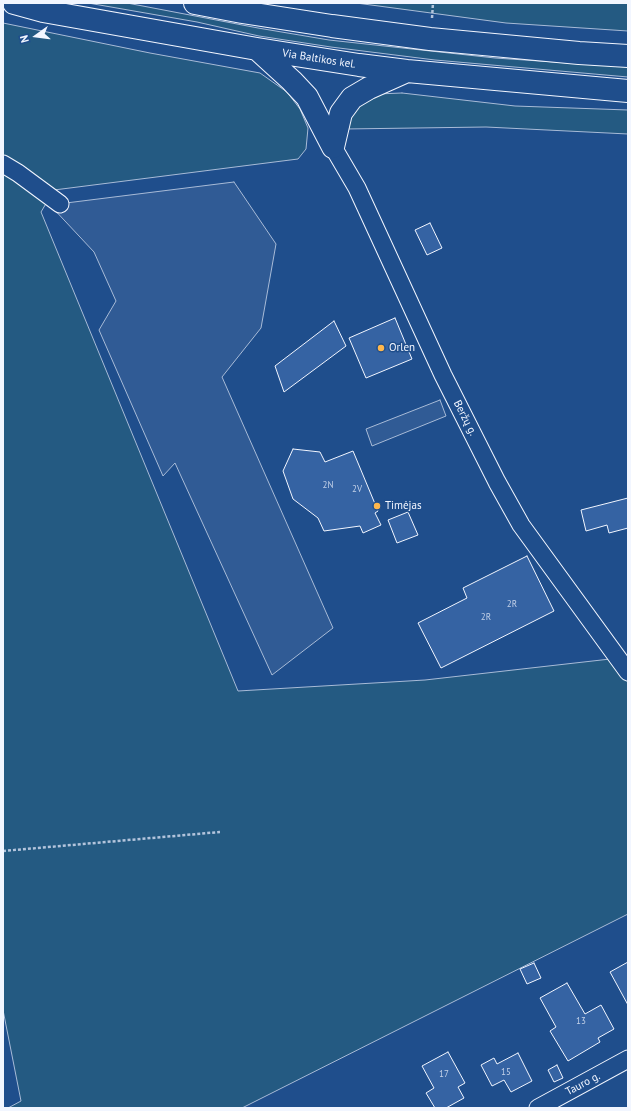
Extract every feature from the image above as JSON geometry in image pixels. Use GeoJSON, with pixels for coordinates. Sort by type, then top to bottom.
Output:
{"type":"FeatureCollection","features":[{"type":"Feature","properties":{"kind":"highway","name":"Via Baltikos kel."},"geometry":{"type":"LineString","coordinates":[[14,3],[43,11],[359,66],[628,91]]}},
{"type":"Feature","properties":{"kind":"highway"},"geometry":{"type":"LineString","coordinates":[[195,3],[332,26],[430,39],[579,54],[628,56]]}},
{"type":"Feature","properties":{"kind":"highway"},"geometry":{"type":"LineString","coordinates":[[256,49],[292,81],[307,97],[333,147]]}},
{"type":"Feature","properties":{"kind":"highway"},"geometry":{"type":"LineString","coordinates":[[333,147],[341,113],[352,98],[369,88],[406,71]]}},
{"type":"Feature","properties":{"kind":"street","name":"Beržų g."},"geometry":{"type":"LineString","coordinates":[[333,147],[357,188],[443,375],[497,482],[521,525],[628,672]]}},
{"type":"Feature","properties":{"kind":"street"},"geometry":{"type":"LineString","coordinates":[[3,164],[18,173],[60,204]]}},
{"type":"Feature","properties":{"kind":"street","name":"Tauro g."},"geometry":{"type":"LineString","coordinates":[[538,1108],[628,1059]]}},
{"type":"Feature","properties":{"kind":"path"},"geometry":{"type":"LineString","coordinates":[[3,851],[220,832]]}},
{"type":"Feature","properties":{"kind":"shaded area"},"geometry":{"type":"Polygon","coordinates":[[[88,3],[127,3],[329,40],[495,58],[628,67],[628,77],[435,60],[331,47],[259,36],[197,22],[88,3]]]}},
{"type":"Feature","properties":{"kind":"shaded area"},"geometry":{"type":"Polygon","coordinates":[[[356,3],[628,3],[628,31],[506,23],[356,3]]]}},
{"type":"Feature","properties":{"kind":"shaded area"},"geometry":{"type":"Polygon","coordinates":[[[3,23],[150,53],[260,73],[287,92],[300,109],[308,128],[306,149],[298,159],[54,190],[41,212],[238,691],[425,680],[619,658],[628,672],[628,914],[242,1108],[8,1108],[21,1101],[3,1010],[3,23]]]}},
{"type":"Feature","properties":{"kind":"shaded area"},"geometry":{"type":"Polygon","coordinates":[[[402,93],[515,106],[628,110],[628,134],[486,127],[345,129],[351,112],[377,94],[402,93]]]}},
{"type":"Feature","properties":{"kind":"shaded area"},"geometry":{"type":"Polygon","coordinates":[[[234,182],[276,244],[261,328],[222,377],[333,628],[272,675],[175,463],[163,476],[99,330],[116,301],[94,252],[50,205],[234,182]]]}},
{"type":"Feature","properties":{"kind":"shaded area"},"geometry":{"type":"Polygon","coordinates":[[[440,400],[446,416],[372,446],[366,429],[440,400]]]}},
{"type":"Feature","properties":{"kind":"building"},"geometry":{"type":"Polygon","coordinates":[[[430,223],[442,248],[427,255],[415,230],[430,223]]]}},
{"type":"Feature","properties":{"kind":"building","name":"Orlen"},"geometry":{"type":"Polygon","coordinates":[[[395,318],[412,359],[366,378],[349,338],[395,318]]]}},
{"type":"Feature","properties":{"kind":"building"},"geometry":{"type":"Polygon","coordinates":[[[334,321],[346,346],[284,392],[275,366],[334,321]]]}},
{"type":"Feature","properties":{"kind":"building"},"geometry":{"type":"Polygon","coordinates":[[[293,449],[320,452],[325,462],[353,451],[378,511],[375,513],[381,525],[363,533],[360,526],[324,531],[318,518],[293,499],[283,471],[293,449]]]}},
{"type":"Feature","properties":{"kind":"building"},"geometry":{"type":"Polygon","coordinates":[[[628,498],[628,528],[609,533],[607,525],[586,531],[581,510],[628,498]]]}},
{"type":"Feature","properties":{"kind":"building"},"geometry":{"type":"Polygon","coordinates":[[[408,512],[418,535],[397,543],[388,520],[408,512]]]}},
{"type":"Feature","properties":{"kind":"building"},"geometry":{"type":"Polygon","coordinates":[[[527,556],[554,611],[441,668],[418,623],[467,598],[463,588],[527,556]]]}},
{"type":"Feature","properties":{"kind":"building"},"geometry":{"type":"Polygon","coordinates":[[[628,962],[628,1005],[610,972],[628,962]]]}},
{"type":"Feature","properties":{"kind":"building"},"geometry":{"type":"Polygon","coordinates":[[[534,963],[541,978],[527,984],[520,969],[534,963]]]}},
{"type":"Feature","properties":{"kind":"building"},"geometry":{"type":"Polygon","coordinates":[[[567,983],[585,1014],[601,1005],[614,1029],[598,1038],[600,1042],[568,1061],[550,1031],[556,1027],[540,998],[567,983]]]}},
{"type":"Feature","properties":{"kind":"building"},"geometry":{"type":"Polygon","coordinates":[[[448,1052],[465,1083],[458,1087],[464,1098],[446,1108],[435,1108],[426,1093],[434,1088],[422,1066],[448,1052]]]}},
{"type":"Feature","properties":{"kind":"building"},"geometry":{"type":"Polygon","coordinates":[[[518,1053],[532,1081],[511,1092],[504,1080],[492,1086],[481,1065],[494,1058],[497,1064],[518,1053]]]}},
{"type":"Feature","properties":{"kind":"building"},"geometry":{"type":"Polygon","coordinates":[[[557,1065],[563,1078],[554,1082],[548,1070],[557,1065]]]}},
{"type":"Feature","properties":{"kind":"place","name":"Orlen"},"geometry":{"type":"Point","coordinates":[381,348]}},
{"type":"Feature","properties":{"kind":"place","name":"Timėjas"},"geometry":{"type":"Point","coordinates":[377,506]}}]}
